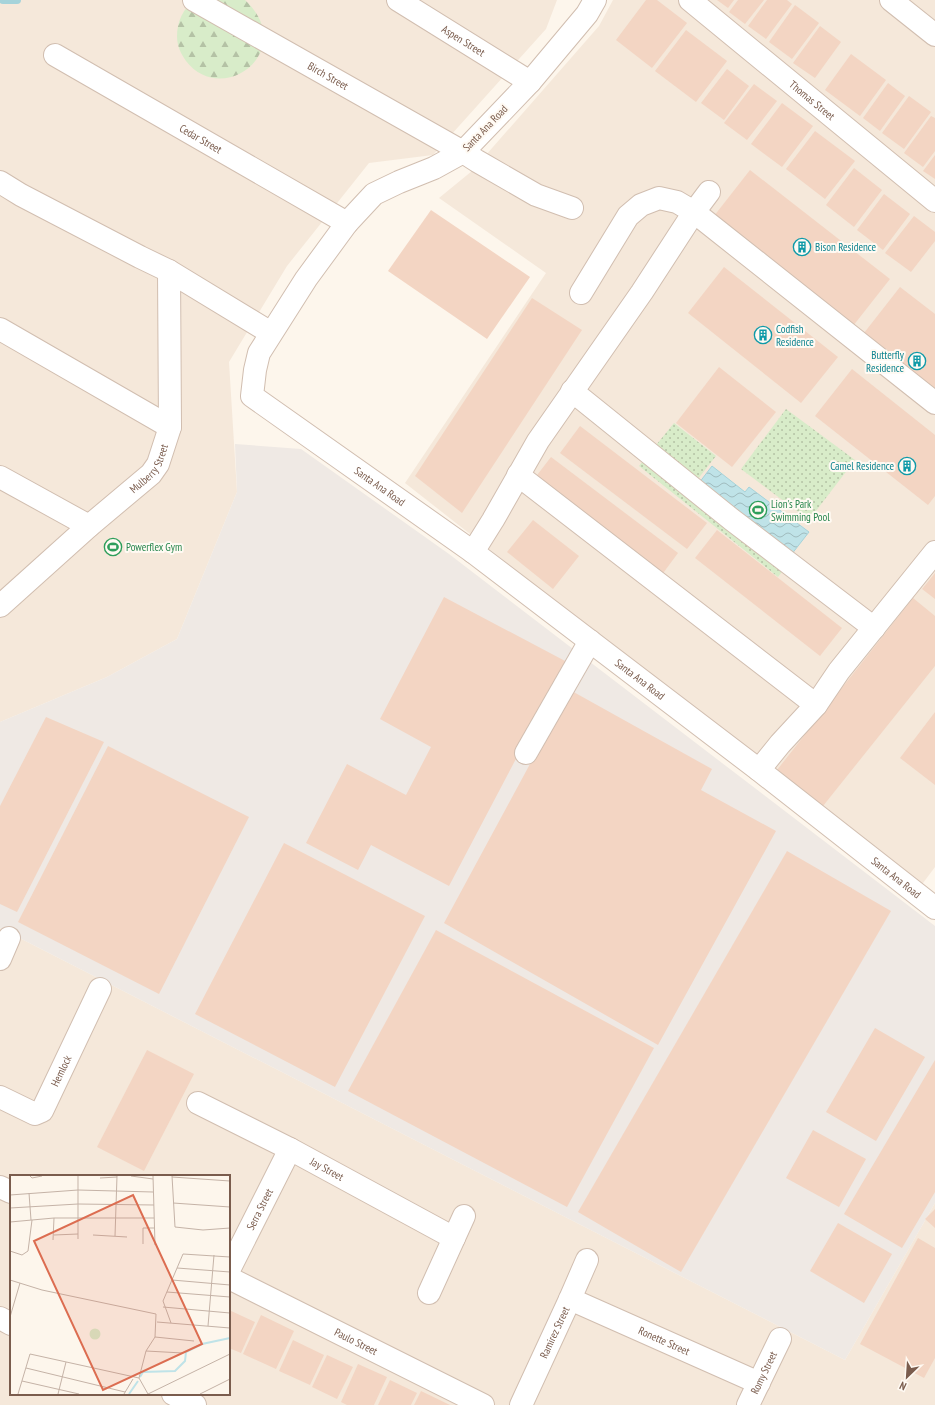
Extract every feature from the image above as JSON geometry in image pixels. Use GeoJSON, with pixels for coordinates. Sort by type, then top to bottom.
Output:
{"type":"FeatureCollection","features":[{"type":"Feature","properties":{"kind":"street","name":"Birch Street"},"geometry":{"type":"LineString","coordinates":[[194,0],[536,195],[572,208]]}},
{"type":"Feature","properties":{"kind":"street","name":"Aspen Street"},"geometry":{"type":"LineString","coordinates":[[398,0],[530,82]]}},
{"type":"Feature","properties":{"kind":"street","name":"Santa Ana Road"},"geometry":{"type":"LineString","coordinates":[[595,0],[587,14],[530,82],[463,152],[434,168],[374,194],[347,223],[306,279],[259,353],[255,370],[252,396],[473,552],[759,770],[935,908]]}},
{"type":"Feature","properties":{"kind":"street","name":"Thomas Street"},"geometry":{"type":"LineString","coordinates":[[690,0],[935,201]]}},
{"type":"Feature","properties":{"kind":"street"},"geometry":{"type":"LineString","coordinates":[[891,0],[935,35]]}},
{"type":"Feature","properties":{"kind":"street","name":"Cedar Street"},"geometry":{"type":"LineString","coordinates":[[55,55],[347,223]]}},
{"type":"Feature","properties":{"kind":"street"},"geometry":{"type":"LineString","coordinates":[[0,182],[21,195],[133,254],[169,271],[271,333]]}},
{"type":"Feature","properties":{"kind":"street"},"geometry":{"type":"LineString","coordinates":[[473,552],[538,441],[642,292],[694,212],[709,192]]}},
{"type":"Feature","properties":{"kind":"street"},"geometry":{"type":"LineString","coordinates":[[581,293],[628,216],[641,205],[659,198],[677,202],[694,212],[935,403]]}},
{"type":"Feature","properties":{"kind":"street","name":"Mulberry Street"},"geometry":{"type":"LineString","coordinates":[[2,602],[151,474],[158,464],[160,453],[170,427],[169,271]]}},
{"type":"Feature","properties":{"kind":"street"},"geometry":{"type":"LineString","coordinates":[[0,329],[170,427]]}},
{"type":"Feature","properties":{"kind":"street"},"geometry":{"type":"LineString","coordinates":[[572,391],[731,519],[874,628]]}},
{"type":"Feature","properties":{"kind":"street"},"geometry":{"type":"LineString","coordinates":[[518,475],[816,705]]}},
{"type":"Feature","properties":{"kind":"street"},"geometry":{"type":"LineString","coordinates":[[0,477],[89,526]]}},
{"type":"Feature","properties":{"kind":"street"},"geometry":{"type":"LineString","coordinates":[[759,770],[780,744],[816,705],[839,671],[935,552]]}},
{"type":"Feature","properties":{"kind":"street"},"geometry":{"type":"LineString","coordinates":[[526,753],[590,641]]}},
{"type":"Feature","properties":{"kind":"street"},"geometry":{"type":"LineString","coordinates":[[0,959],[9,938]]}},
{"type":"Feature","properties":{"kind":"street","name":"Hemlock"},"geometry":{"type":"LineString","coordinates":[[0,1097],[35,1114],[42,1111],[100,989]]}},
{"type":"Feature","properties":{"kind":"street","name":"Jay Street"},"geometry":{"type":"LineString","coordinates":[[198,1103],[290,1149],[454,1238]]}},
{"type":"Feature","properties":{"kind":"street","name":"Serra Street"},"geometry":{"type":"LineString","coordinates":[[230,1268],[290,1149]]}},
{"type":"Feature","properties":{"kind":"street"},"geometry":{"type":"LineString","coordinates":[[0,1187],[10,1192]]}},
{"type":"Feature","properties":{"kind":"street"},"geometry":{"type":"LineString","coordinates":[[429,1293],[464,1216]]}},
{"type":"Feature","properties":{"kind":"street","name":"Ramirez Street"},"geometry":{"type":"LineString","coordinates":[[521,1405],[587,1260]]}},
{"type":"Feature","properties":{"kind":"street","name":"Paulo Street"},"geometry":{"type":"LineString","coordinates":[[230,1278],[484,1405]]}},
{"type":"Feature","properties":{"kind":"street","name":"Ronette Street"},"geometry":{"type":"LineString","coordinates":[[570,1299],[759,1383]]}},
{"type":"Feature","properties":{"kind":"street"},"geometry":{"type":"LineString","coordinates":[[0,1318],[10,1323]]}},
{"type":"Feature","properties":{"kind":"street","name":"Romy Street"},"geometry":{"type":"LineString","coordinates":[[748,1405],[780,1339]]}},
{"type":"Feature","properties":{"kind":"street"},"geometry":{"type":"LineString","coordinates":[[161,1405],[166,1395]]}},
{"type":"Feature","properties":{"kind":"street"},"geometry":{"type":"LineString","coordinates":[[175,1395],[195,1405]]}},
{"type":"Feature","properties":{"kind":"shaded area"},"geometry":{"type":"Polygon","coordinates":[[[0,0],[557,0],[546,29],[433,155],[369,163],[287,266],[229,362],[237,492],[177,639],[107,677],[0,722],[0,0]]]}},
{"type":"Feature","properties":{"kind":"shaded area"},"geometry":{"type":"Polygon","coordinates":[[[613,0],[935,0],[935,867],[920,887],[405,483],[546,273],[439,198],[472,171],[599,26],[613,0]]]}},
{"type":"Feature","properties":{"kind":"shaded area"},"geometry":{"type":"Polygon","coordinates":[[[235,444],[301,449],[449,554],[935,926],[935,1203],[845,1360],[0,928],[0,722],[107,677],[177,639],[237,492],[235,444]]]}},
{"type":"Feature","properties":{"kind":"shaded area"},"geometry":{"type":"Polygon","coordinates":[[[0,928],[845,1360],[935,1203],[935,1405],[0,1405],[0,928]]]}},
{"type":"Feature","properties":{"kind":"green space"},"geometry":{"type":"Polygon","coordinates":[[[195,0],[245,0],[259,19],[264,38],[260,54],[249,67],[235,76],[218,78],[201,74],[186,61],[181,53],[177,40],[177,31],[184,11],[195,0]]]}},
{"type":"Feature","properties":{"kind":"green space"},"geometry":{"type":"Polygon","coordinates":[[[786,409],[855,460],[809,520],[741,469],[786,409]]]}},
{"type":"Feature","properties":{"kind":"green space"},"geometry":{"type":"Polygon","coordinates":[[[674,423],[716,456],[694,484],[790,561],[778,577],[639,466],[674,423]]]}},
{"type":"Feature","properties":{"kind":"water"},"geometry":{"type":"Polygon","coordinates":[[[712,466],[745,492],[749,487],[809,532],[791,555],[699,483],[712,466]]]}},
{"type":"Feature","properties":{"kind":"building"},"geometry":{"type":"Polygon","coordinates":[[[646,0],[657,0],[687,23],[652,68],[616,40],[646,0]]]}},
{"type":"Feature","properties":{"kind":"building"},"geometry":{"type":"Polygon","coordinates":[[[717,0],[734,0],[728,8],[717,0]]]}},
{"type":"Feature","properties":{"kind":"building"},"geometry":{"type":"Polygon","coordinates":[[[738,0],[764,0],[745,24],[729,12],[738,0]]]}},
{"type":"Feature","properties":{"kind":"building"},"geometry":{"type":"Polygon","coordinates":[[[767,0],[787,0],[792,4],[766,39],[748,26],[767,0]]]}},
{"type":"Feature","properties":{"kind":"building"},"geometry":{"type":"Polygon","coordinates":[[[795,5],[819,23],[792,59],[769,42],[795,5]]]}},
{"type":"Feature","properties":{"kind":"building"},"geometry":{"type":"Polygon","coordinates":[[[820,26],[841,42],[815,78],[793,63],[820,26]]]}},
{"type":"Feature","properties":{"kind":"building"},"geometry":{"type":"Polygon","coordinates":[[[686,30],[727,61],[696,102],[655,71],[686,30]]]}},
{"type":"Feature","properties":{"kind":"building"},"geometry":{"type":"Polygon","coordinates":[[[851,54],[886,80],[860,116],[825,90],[851,54]]]}},
{"type":"Feature","properties":{"kind":"building"},"geometry":{"type":"Polygon","coordinates":[[[727,69],[749,86],[724,120],[701,103],[727,69]]]}},
{"type":"Feature","properties":{"kind":"building"},"geometry":{"type":"Polygon","coordinates":[[[888,83],[905,96],[880,131],[863,118],[888,83]]]}},
{"type":"Feature","properties":{"kind":"building"},"geometry":{"type":"Polygon","coordinates":[[[754,84],[777,101],[747,140],[724,123],[754,84]]]}},
{"type":"Feature","properties":{"kind":"building"},"geometry":{"type":"Polygon","coordinates":[[[909,96],[931,112],[904,149],[882,133],[909,96]]]}},
{"type":"Feature","properties":{"kind":"building"},"geometry":{"type":"Polygon","coordinates":[[[782,103],[813,126],[782,167],[751,144],[782,103]]]}},
{"type":"Feature","properties":{"kind":"building"},"geometry":{"type":"Polygon","coordinates":[[[931,116],[935,118],[935,151],[923,167],[904,153],[931,116]]]}},
{"type":"Feature","properties":{"kind":"building"},"geometry":{"type":"Polygon","coordinates":[[[815,131],[855,161],[825,199],[786,169],[815,131]]]}},
{"type":"Feature","properties":{"kind":"building"},"geometry":{"type":"Polygon","coordinates":[[[935,155],[935,179],[923,171],[935,155]]]}},
{"type":"Feature","properties":{"kind":"building"},"geometry":{"type":"Polygon","coordinates":[[[854,168],[882,190],[854,227],[826,205],[854,168]]]}},
{"type":"Feature","properties":{"kind":"building","name":"Bison Residence"},"geometry":{"type":"Polygon","coordinates":[[[750,170],[890,279],[853,326],[714,216],[750,170]]]}},
{"type":"Feature","properties":{"kind":"building"},"geometry":{"type":"Polygon","coordinates":[[[884,194],[910,214],[883,250],[857,230],[884,194]]]}},
{"type":"Feature","properties":{"kind":"building"},"geometry":{"type":"Polygon","coordinates":[[[431,210],[530,277],[487,339],[388,271],[431,210]]]}},
{"type":"Feature","properties":{"kind":"building"},"geometry":{"type":"Polygon","coordinates":[[[914,216],[935,232],[935,241],[911,272],[885,253],[914,216]]]}},
{"type":"Feature","properties":{"kind":"building","name":"Codfish Residence"},"geometry":{"type":"Polygon","coordinates":[[[724,267],[838,357],[801,403],[688,313],[724,267]]]}},
{"type":"Feature","properties":{"kind":"building","name":"Butterfly Residence"},"geometry":{"type":"Polygon","coordinates":[[[900,287],[935,314],[935,389],[864,333],[900,287]]]}},
{"type":"Feature","properties":{"kind":"building"},"geometry":{"type":"Polygon","coordinates":[[[532,298],[582,330],[462,513],[415,476],[532,298]]]}},
{"type":"Feature","properties":{"kind":"building"},"geometry":{"type":"Polygon","coordinates":[[[719,367],[776,412],[732,467],[676,423],[719,367]]]}},
{"type":"Feature","properties":{"kind":"building","name":"Camel Residence"},"geometry":{"type":"Polygon","coordinates":[[[852,369],[935,435],[935,496],[928,505],[815,416],[852,369]]]}},
{"type":"Feature","properties":{"kind":"building"},"geometry":{"type":"Polygon","coordinates":[[[580,426],[707,523],[687,549],[560,453],[580,426]]]}},
{"type":"Feature","properties":{"kind":"building"},"geometry":{"type":"Polygon","coordinates":[[[551,457],[678,553],[658,580],[531,483],[551,457]]]}},
{"type":"Feature","properties":{"kind":"building"},"geometry":{"type":"Polygon","coordinates":[[[533,520],[579,556],[553,589],[507,552],[533,520]]]}},
{"type":"Feature","properties":{"kind":"building"},"geometry":{"type":"Polygon","coordinates":[[[717,530],[842,628],[820,656],[695,558],[717,530]]]}},
{"type":"Feature","properties":{"kind":"building"},"geometry":{"type":"Polygon","coordinates":[[[935,573],[935,599],[922,589],[935,573]]]}},
{"type":"Feature","properties":{"kind":"building"},"geometry":{"type":"Polygon","coordinates":[[[444,597],[567,662],[449,886],[371,845],[358,870],[306,843],[347,764],[406,795],[431,747],[380,719],[444,597]]]}},
{"type":"Feature","properties":{"kind":"building"},"geometry":{"type":"Polygon","coordinates":[[[913,598],[935,616],[935,666],[823,806],[777,770],[913,598]]]}},
{"type":"Feature","properties":{"kind":"building"},"geometry":{"type":"Polygon","coordinates":[[[570,690],[712,769],[701,790],[776,831],[658,1045],[444,923],[570,690]]]}},
{"type":"Feature","properties":{"kind":"building"},"geometry":{"type":"Polygon","coordinates":[[[935,712],[935,785],[900,758],[935,712]]]}},
{"type":"Feature","properties":{"kind":"building"},"geometry":{"type":"Polygon","coordinates":[[[46,717],[104,742],[17,912],[0,904],[0,806],[46,717]]]}},
{"type":"Feature","properties":{"kind":"building"},"geometry":{"type":"Polygon","coordinates":[[[108,746],[249,817],[159,994],[18,922],[108,746]]]}},
{"type":"Feature","properties":{"kind":"building"},"geometry":{"type":"Polygon","coordinates":[[[284,843],[425,916],[335,1087],[195,1014],[284,843]]]}},
{"type":"Feature","properties":{"kind":"building"},"geometry":{"type":"Polygon","coordinates":[[[787,851],[891,911],[681,1272],[578,1212],[787,851]]]}},
{"type":"Feature","properties":{"kind":"building"},"geometry":{"type":"Polygon","coordinates":[[[436,930],[654,1048],[567,1207],[348,1091],[436,930]]]}},
{"type":"Feature","properties":{"kind":"building"},"geometry":{"type":"Polygon","coordinates":[[[875,1028],[925,1057],[876,1141],[826,1112],[875,1028]]]}},
{"type":"Feature","properties":{"kind":"building"},"geometry":{"type":"Polygon","coordinates":[[[147,1050],[194,1074],[144,1171],[97,1147],[147,1050]]]}},
{"type":"Feature","properties":{"kind":"building"},"geometry":{"type":"Polygon","coordinates":[[[935,1060],[935,1192],[902,1248],[844,1214],[935,1060]]]}},
{"type":"Feature","properties":{"kind":"building"},"geometry":{"type":"Polygon","coordinates":[[[813,1130],[866,1159],[839,1207],[786,1178],[813,1130]]]}},
{"type":"Feature","properties":{"kind":"building"},"geometry":{"type":"Polygon","coordinates":[[[935,1209],[935,1228],[925,1219],[935,1209]]]}},
{"type":"Feature","properties":{"kind":"building"},"geometry":{"type":"Polygon","coordinates":[[[838,1223],[892,1254],[864,1303],[810,1271],[838,1223]]]}},
{"type":"Feature","properties":{"kind":"building"},"geometry":{"type":"Polygon","coordinates":[[[918,1238],[935,1248],[935,1358],[924,1378],[860,1344],[918,1238]]]}},
{"type":"Feature","properties":{"kind":"building"},"geometry":{"type":"Polygon","coordinates":[[[230,1310],[255,1322],[241,1353],[230,1348],[230,1310]]]}},
{"type":"Feature","properties":{"kind":"building"},"geometry":{"type":"Polygon","coordinates":[[[261,1315],[294,1331],[276,1369],[243,1354],[261,1315]]]}},
{"type":"Feature","properties":{"kind":"building"},"geometry":{"type":"Polygon","coordinates":[[[293,1340],[324,1355],[310,1385],[279,1371],[293,1340]]]}},
{"type":"Feature","properties":{"kind":"building"},"geometry":{"type":"Polygon","coordinates":[[[327,1355],[353,1367],[337,1399],[312,1387],[327,1355]]]}},
{"type":"Feature","properties":{"kind":"building"},"geometry":{"type":"Polygon","coordinates":[[[358,1364],[387,1377],[374,1405],[347,1405],[341,1402],[358,1364]]]}},
{"type":"Feature","properties":{"kind":"building"},"geometry":{"type":"Polygon","coordinates":[[[390,1380],[417,1393],[411,1405],[378,1405],[390,1380]]]}},
{"type":"Feature","properties":{"kind":"building"},"geometry":{"type":"Polygon","coordinates":[[[421,1391],[450,1405],[414,1405],[421,1391]]]}},
{"type":"Feature","properties":{"kind":"waterway"},"geometry":{"type":"LineString","coordinates":[[3,0],[17,0]]}},
{"type":"Feature","properties":{"kind":"place","name":"Bison Residence"},"geometry":{"type":"Point","coordinates":[802,247]}},
{"type":"Feature","properties":{"kind":"place","name":"Codfish Residence"},"geometry":{"type":"Point","coordinates":[763,335]}},
{"type":"Feature","properties":{"kind":"place","name":"Butterfly Residence"},"geometry":{"type":"Point","coordinates":[917,361]}},
{"type":"Feature","properties":{"kind":"place","name":"Camel Residence"},"geometry":{"type":"Point","coordinates":[907,466]}},
{"type":"Feature","properties":{"kind":"place","name":"Lion's Park Swimming Pool"},"geometry":{"type":"Point","coordinates":[758,510]}},
{"type":"Feature","properties":{"kind":"place","name":"Powerflex Gym"},"geometry":{"type":"Point","coordinates":[113,547]}}]}
